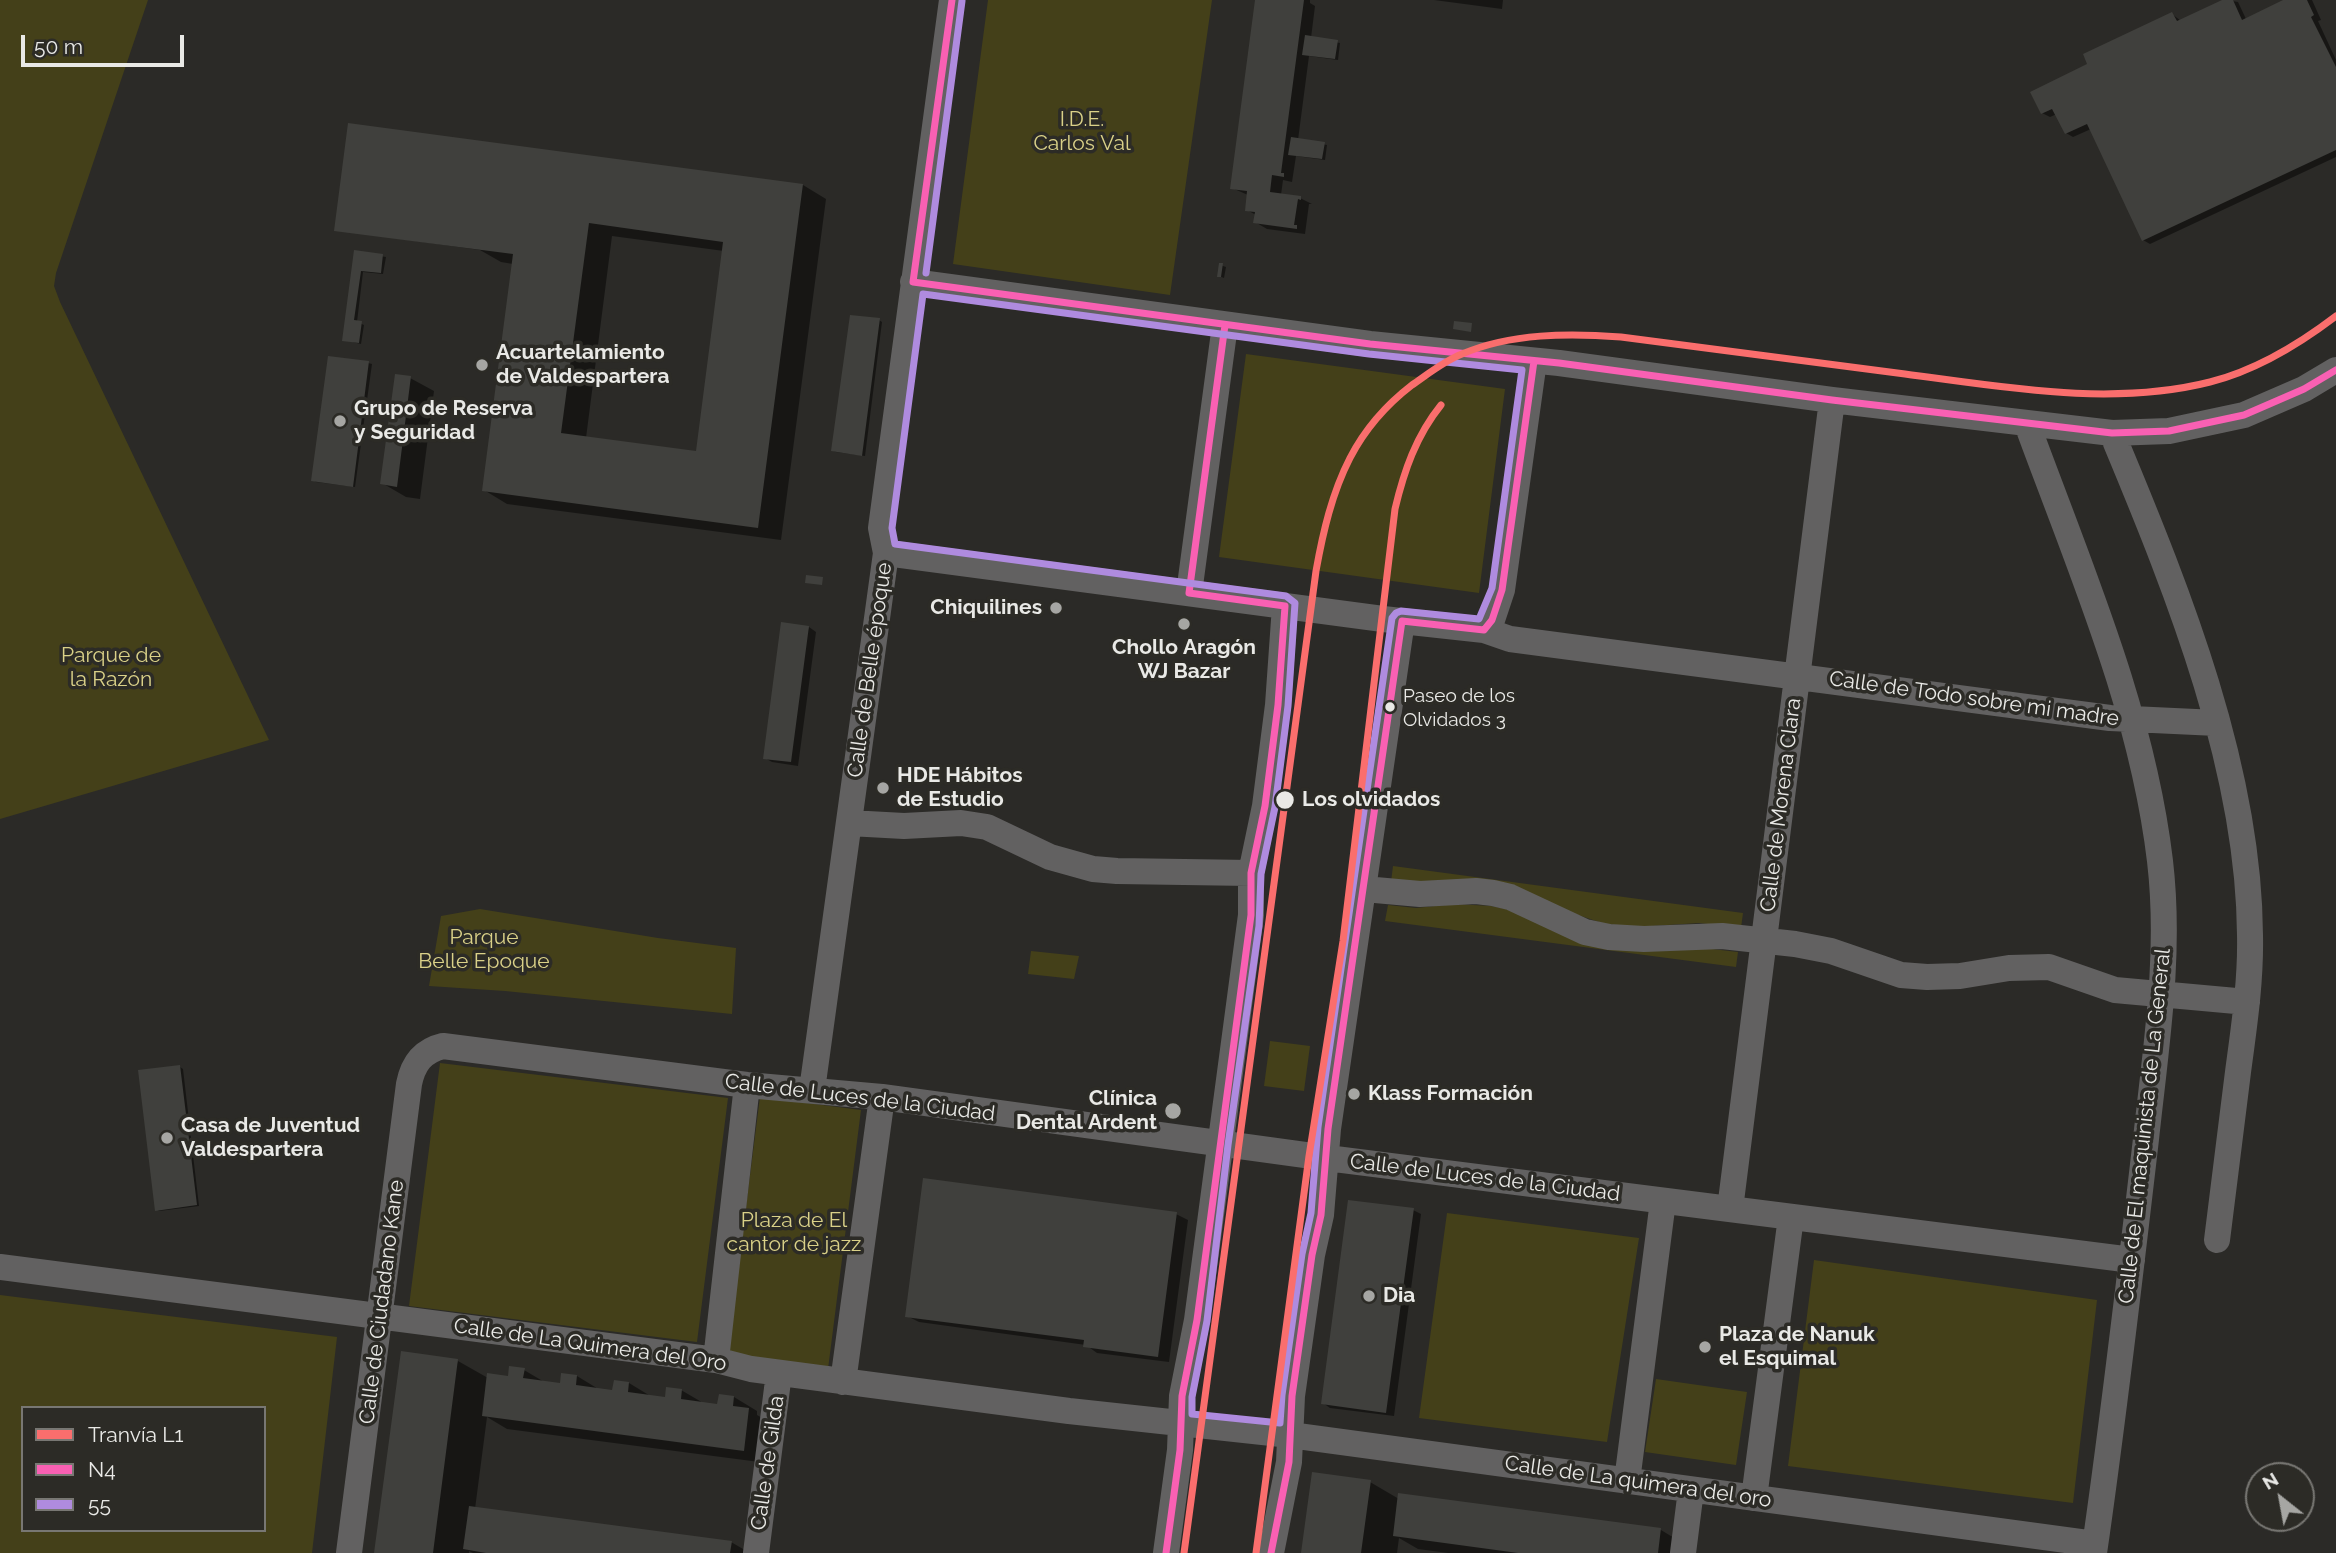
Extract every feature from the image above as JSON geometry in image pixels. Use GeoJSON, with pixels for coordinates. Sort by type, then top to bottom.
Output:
{"type":"FeatureCollection","features":[{"type":"Feature","properties":{"kind":"street","name":"Calle de Belle époque"},"geometry":{"type":"LineString","coordinates":[[812,1090],[886,553],[881,528],[952,0]]}},
{"type":"Feature","properties":{"kind":"street"},"geometry":{"type":"LineString","coordinates":[[913,282],[1225,325],[1534,361],[2081,431],[2118,438],[2193,428],[2244,415],[2304,389],[2336,370]]}},
{"type":"Feature","properties":{"kind":"street"},"geometry":{"type":"LineString","coordinates":[[1189,593],[1225,325]]}},
{"type":"Feature","properties":{"kind":"street"},"geometry":{"type":"LineString","coordinates":[[1484,630],[1492,620],[1502,590],[1534,361]]}},
{"type":"Feature","properties":{"kind":"street","name":"Calle de Morena Clara"},"geometry":{"type":"LineString","coordinates":[[1730,1209],[1832,400]]}},
{"type":"Feature","properties":{"kind":"street","name":"Calle de El maquinista de La General"},"geometry":{"type":"LineString","coordinates":[[2027,424],[2117,672],[2130,720],[2153,817],[2160,861],[2165,941],[2132,1260],[2094,1549]]}},
{"type":"Feature","properties":{"kind":"street"},"geometry":{"type":"LineString","coordinates":[[2118,438],[2200,659],[2227,760],[2243,848],[2250,934],[2247,1002],[2217,1240]]}},
{"type":"Feature","properties":{"kind":"street"},"geometry":{"type":"LineString","coordinates":[[886,553],[1402,621],[1328,1129],[1321,1215],[1312,1255],[1292,1396],[1289,1462],[1271,1553]]}},
{"type":"Feature","properties":{"kind":"street"},"geometry":{"type":"LineString","coordinates":[[1166,1553],[1180,1450],[1182,1396],[1197,1320],[1218,1144],[1251,915],[1251,873],[1265,806],[1279,705],[1285,606]]}},
{"type":"Feature","properties":{"kind":"street","name":"Calle de Todo sobre mi madre"},"geometry":{"type":"LineString","coordinates":[[1402,621],[1484,630],[1510,639],[2130,720],[2217,723]]}},
{"type":"Feature","properties":{"kind":"street"},"geometry":{"type":"LineString","coordinates":[[849,823],[904,826],[961,823],[986,827],[1050,857],[1093,869],[1251,873]]}},
{"type":"Feature","properties":{"kind":"street"},"geometry":{"type":"LineString","coordinates":[[1364,889],[1420,894],[1465,891],[1493,893],[1510,897],[1576,929],[1609,937],[1644,939],[1722,936],[1764,941],[1831,951],[1901,975],[1960,976],[2009,968],[2049,967],[2115,990],[2247,1002]]}},
{"type":"Feature","properties":{"kind":"street","name":"Calle de Luces de la Ciudad"},"geometry":{"type":"LineString","coordinates":[[424,1054],[438,1047],[451,1046],[747,1085],[882,1097],[1218,1144],[2132,1260]]}},
{"type":"Feature","properties":{"kind":"street","name":"Calle de Ciudadano Kane"},"geometry":{"type":"LineString","coordinates":[[349,1553],[409,1084],[412,1069],[424,1054]]}},
{"type":"Feature","properties":{"kind":"street"},"geometry":{"type":"LineString","coordinates":[[716,1360],[747,1085]]}},
{"type":"Feature","properties":{"kind":"street"},"geometry":{"type":"LineString","coordinates":[[843,1382],[882,1097]]}},
{"type":"Feature","properties":{"kind":"street"},"geometry":{"type":"LineString","coordinates":[[1627,1481],[1663,1201]]}},
{"type":"Feature","properties":{"kind":"street"},"geometry":{"type":"LineString","coordinates":[[1754,1499],[1791,1217]]}},
{"type":"Feature","properties":{"kind":"street","name":"Calle de La Quimera del Oro"},"geometry":{"type":"LineString","coordinates":[[0,1267],[716,1360],[843,1382],[1181,1423]]}},
{"type":"Feature","properties":{"kind":"street","name":"Calle de Gilda"},"geometry":{"type":"LineString","coordinates":[[756,1553],[779,1373]]}},
{"type":"Feature","properties":{"kind":"street","name":"Calle de La quimera del oro"},"geometry":{"type":"LineString","coordinates":[[1181,1423],[1290,1434],[2094,1549]]}},
{"type":"Feature","properties":{"kind":"street"},"geometry":{"type":"LineString","coordinates":[[1683,1553],[1691,1490]]}},
{"type":"Feature","properties":{"kind":"green space","name":"Parque de la Razón"},"geometry":{"type":"Polygon","coordinates":[[[0,0],[148,0],[56,273],[54,286],[269,740],[0,819],[0,0]]]}},
{"type":"Feature","properties":{"kind":"green space","name":"I.D.E. Carlos Val"},"geometry":{"type":"Polygon","coordinates":[[[988,0],[1212,0],[1170,295],[953,264],[988,0]]]}},
{"type":"Feature","properties":{"kind":"green space"},"geometry":{"type":"Polygon","coordinates":[[[1246,354],[1505,389],[1479,593],[1219,557],[1246,354]]]}},
{"type":"Feature","properties":{"kind":"green space"},"geometry":{"type":"Polygon","coordinates":[[[1393,866],[1743,913],[1741,928],[1699,923],[1636,927],[1605,924],[1566,911],[1520,888],[1391,882],[1393,866]]]}},
{"type":"Feature","properties":{"kind":"green space"},"geometry":{"type":"Polygon","coordinates":[[[1455,904],[1491,906],[1695,947],[1738,952],[1736,967],[1385,921],[1388,905],[1416,908],[1455,904]]]}},
{"type":"Feature","properties":{"kind":"green space","name":"Parque Belle Epoque"},"geometry":{"type":"Polygon","coordinates":[[[480,909],[736,948],[732,1014],[429,986],[441,916],[480,909]]]}},
{"type":"Feature","properties":{"kind":"green space"},"geometry":{"type":"Polygon","coordinates":[[[1031,951],[1079,956],[1074,979],[1028,974],[1031,951]]]}},
{"type":"Feature","properties":{"kind":"green space"},"geometry":{"type":"Polygon","coordinates":[[[1270,1041],[1310,1046],[1304,1091],[1264,1086],[1270,1041]]]}},
{"type":"Feature","properties":{"kind":"green space"},"geometry":{"type":"Polygon","coordinates":[[[440,1063],[728,1098],[697,1342],[409,1306],[440,1063]]]}},
{"type":"Feature","properties":{"kind":"green space","name":"Plaza de El cantor de jazz"},"geometry":{"type":"Polygon","coordinates":[[[760,1097],[861,1110],[828,1369],[727,1356],[760,1097]]]}},
{"type":"Feature","properties":{"kind":"green space"},"geometry":{"type":"Polygon","coordinates":[[[1447,1213],[1639,1238],[1607,1442],[1419,1418],[1447,1213]]]}},
{"type":"Feature","properties":{"kind":"green space"},"geometry":{"type":"Polygon","coordinates":[[[1814,1260],[2097,1300],[2073,1503],[1788,1466],[1814,1260]]]}},
{"type":"Feature","properties":{"kind":"green space"},"geometry":{"type":"Polygon","coordinates":[[[0,1295],[337,1337],[312,1553],[0,1553],[0,1295]]]}},
{"type":"Feature","properties":{"kind":"green space"},"geometry":{"type":"Polygon","coordinates":[[[1656,1379],[1747,1392],[1736,1465],[1645,1452],[1656,1379]]]}},
{"type":"Feature","properties":{"kind":"building"},"geometry":{"type":"Polygon","coordinates":[[[1255,0],[1304,0],[1281,173],[1284,173],[1284,177],[1272,175],[1270,192],[1301,196],[1301,200],[1298,199],[1294,225],[1297,225],[1297,229],[1253,223],[1255,212],[1245,211],[1247,191],[1230,189],[1255,0]]]}},
{"type":"Feature","properties":{"kind":"building"},"geometry":{"type":"Polygon","coordinates":[[[2222,0],[2233,0],[2242,20],[2283,0],[2307,0],[2314,15],[2311,17],[2336,67],[2336,150],[2142,241],[2087,124],[2065,134],[2052,109],[2041,114],[2030,92],[2087,64],[2083,54],[2172,12],[2177,21],[2222,0]]]}},
{"type":"Feature","properties":{"kind":"building"},"geometry":{"type":"Polygon","coordinates":[[[1305,35],[1338,40],[1335,59],[1302,55],[1305,35]]]}},
{"type":"Feature","properties":{"kind":"building"},"geometry":{"type":"Polygon","coordinates":[[[348,123],[803,184],[758,528],[482,491],[513,254],[334,231],[348,123]],[[589,223],[561,433],[696,451],[723,242],[589,223]]]}},
{"type":"Feature","properties":{"kind":"building"},"geometry":{"type":"Polygon","coordinates":[[[1291,137],[1325,142],[1322,159],[1288,155],[1291,137]]]}},
{"type":"Feature","properties":{"kind":"building"},"geometry":{"type":"Polygon","coordinates":[[[354,250],[383,254],[381,273],[361,271],[354,320],[362,321],[359,343],[342,341],[354,250]]]}},
{"type":"Feature","properties":{"kind":"building"},"geometry":{"type":"Polygon","coordinates":[[[1219,263],[1223,263],[1221,277],[1217,277],[1219,263]]]}},
{"type":"Feature","properties":{"kind":"building"},"geometry":{"type":"Polygon","coordinates":[[[850,315],[880,318],[862,456],[831,451],[850,315]]]}},
{"type":"Feature","properties":{"kind":"building"},"geometry":{"type":"Polygon","coordinates":[[[1454,321],[1472,323],[1471,332],[1453,329],[1454,321]]]}},
{"type":"Feature","properties":{"kind":"building","name":"Grupo de Reserva y Seguridad"},"geometry":{"type":"Polygon","coordinates":[[[328,356],[369,361],[353,487],[311,481],[328,356]]]}},
{"type":"Feature","properties":{"kind":"building"},"geometry":{"type":"Polygon","coordinates":[[[395,374],[411,376],[397,487],[380,484],[395,374]]]}},
{"type":"Feature","properties":{"kind":"building"},"geometry":{"type":"Polygon","coordinates":[[[806,575],[823,577],[822,585],[805,583],[806,575]]]}},
{"type":"Feature","properties":{"kind":"building"},"geometry":{"type":"Polygon","coordinates":[[[781,622],[809,626],[791,762],[763,759],[781,622]]]}},
{"type":"Feature","properties":{"kind":"building","name":"Casa de Juventud Valdespartera"},"geometry":{"type":"Polygon","coordinates":[[[180,1065],[197,1205],[155,1211],[138,1070],[180,1065]]]}},
{"type":"Feature","properties":{"kind":"building"},"geometry":{"type":"Polygon","coordinates":[[[923,1178],[1177,1212],[1158,1357],[1083,1347],[1084,1340],[905,1317],[923,1178]]]}},
{"type":"Feature","properties":{"kind":"building","name":"Dia"},"geometry":{"type":"Polygon","coordinates":[[[1348,1200],[1414,1208],[1386,1413],[1321,1404],[1348,1200]]]}},
{"type":"Feature","properties":{"kind":"building"},"geometry":{"type":"Polygon","coordinates":[[[401,1351],[458,1359],[433,1553],[374,1553],[401,1351]]]}},
{"type":"Feature","properties":{"kind":"building"},"geometry":{"type":"Polygon","coordinates":[[[509,1366],[525,1368],[523,1378],[560,1383],[561,1373],[577,1375],[576,1385],[612,1390],[614,1380],[629,1382],[628,1392],[665,1397],[666,1387],[682,1389],[681,1399],[717,1404],[719,1394],[734,1396],[733,1406],[749,1408],[744,1451],[482,1416],[487,1373],[508,1376],[509,1366]]]}},
{"type":"Feature","properties":{"kind":"building"},"geometry":{"type":"Polygon","coordinates":[[[1312,1472],[1371,1480],[1361,1553],[1301,1553],[1312,1472]]]}},
{"type":"Feature","properties":{"kind":"building"},"geometry":{"type":"Polygon","coordinates":[[[1398,1493],[1661,1528],[1658,1553],[1518,1553],[1393,1536],[1398,1493]]]}},
{"type":"Feature","properties":{"kind":"building"},"geometry":{"type":"Polygon","coordinates":[[[469,1506],[732,1541],[730,1553],[486,1553],[463,1549],[469,1506]]]}},
{"type":"Feature","properties":{"kind":"tram line","name":"L1"},"geometry":{"type":"LineString","coordinates":[[1184,1553],[1316,571],[1338,485],[1362,437],[1385,409],[1412,385],[1455,357],[1500,342],[1540,336],[1621,337],[2019,389],[2096,394],[2173,389],[2227,377],[2292,346],[2336,316]]}},
{"type":"Feature","properties":{"kind":"tram line","name":"L1"},"geometry":{"type":"LineString","coordinates":[[1256,1553],[1309,1156],[1343,941],[1395,509],[1412,454],[1441,405]]}},
{"type":"Feature","properties":{"kind":"transit line","name":"N4"},"geometry":{"type":"LineString","coordinates":[[952,0],[913,282],[1370,344],[1559,363],[1832,400],[2112,433],[2169,431],[2244,415],[2304,389],[2336,370]]}},
{"type":"Feature","properties":{"kind":"transit line","name":"55"},"geometry":{"type":"LineString","coordinates":[[926,273],[962,1]]}},
{"type":"Feature","properties":{"kind":"transit line","name":"55"},"geometry":{"type":"LineString","coordinates":[[923,294],[1369,354],[1522,370],[1492,588],[1479,619],[1401,611],[1392,618],[1318,1127],[1311,1213],[1302,1254],[1280,1423],[1192,1414],[1192,1397],[1207,1321],[1228,1145],[1259,926],[1261,874],[1275,807],[1288,706],[1295,603],[1286,596],[895,544],[892,528],[923,294]]}},
{"type":"Feature","properties":{"kind":"transit line","name":"N4"},"geometry":{"type":"LineString","coordinates":[[1166,1553],[1180,1450],[1182,1396],[1197,1320],[1251,915],[1251,873],[1265,806],[1278,705],[1285,606],[1189,593],[1225,325]]}},
{"type":"Feature","properties":{"kind":"transit line","name":"N4"},"geometry":{"type":"LineString","coordinates":[[1271,1553],[1289,1462],[1292,1396],[1312,1255],[1321,1215],[1328,1129],[1402,621],[1484,630],[1492,620],[1502,590],[1534,361]]}},
{"type":"Feature","properties":{"kind":"place","name":"Acuartelamiento de Valdespartera"},"geometry":{"type":"Point","coordinates":[482,365]}},
{"type":"Feature","properties":{"kind":"place","name":"Grupo de Reserva y Seguridad"},"geometry":{"type":"Point","coordinates":[340,421]}},
{"type":"Feature","properties":{"kind":"place","name":"Chiquilines"},"geometry":{"type":"Point","coordinates":[1056,608]}},
{"type":"Feature","properties":{"kind":"place","name":"Chollo Aragón WJ Bazar"},"geometry":{"type":"Point","coordinates":[1184,624]}},
{"type":"Feature","properties":{"kind":"place","name":"Paseo de los Olvidados 3"},"geometry":{"type":"Point","coordinates":[1390,707]}},
{"type":"Feature","properties":{"kind":"place","name":"HDE Hábitos de Estudio"},"geometry":{"type":"Point","coordinates":[883,788]}},
{"type":"Feature","properties":{"kind":"place","name":"Los olvidados"},"geometry":{"type":"Point","coordinates":[1285,800]}},
{"type":"Feature","properties":{"kind":"place","name":"Klass Formación"},"geometry":{"type":"Point","coordinates":[1354,1094]}},
{"type":"Feature","properties":{"kind":"place","name":"Clínica Dental Ardent"},"geometry":{"type":"Point","coordinates":[1173,1111]}},
{"type":"Feature","properties":{"kind":"place","name":"Casa de Juventud Valdespartera"},"geometry":{"type":"Point","coordinates":[167,1138]}},
{"type":"Feature","properties":{"kind":"place","name":"Dia"},"geometry":{"type":"Point","coordinates":[1369,1296]}},
{"type":"Feature","properties":{"kind":"place","name":"Plaza de Nanuk el Esquimal"},"geometry":{"type":"Point","coordinates":[1705,1347]}}]}
